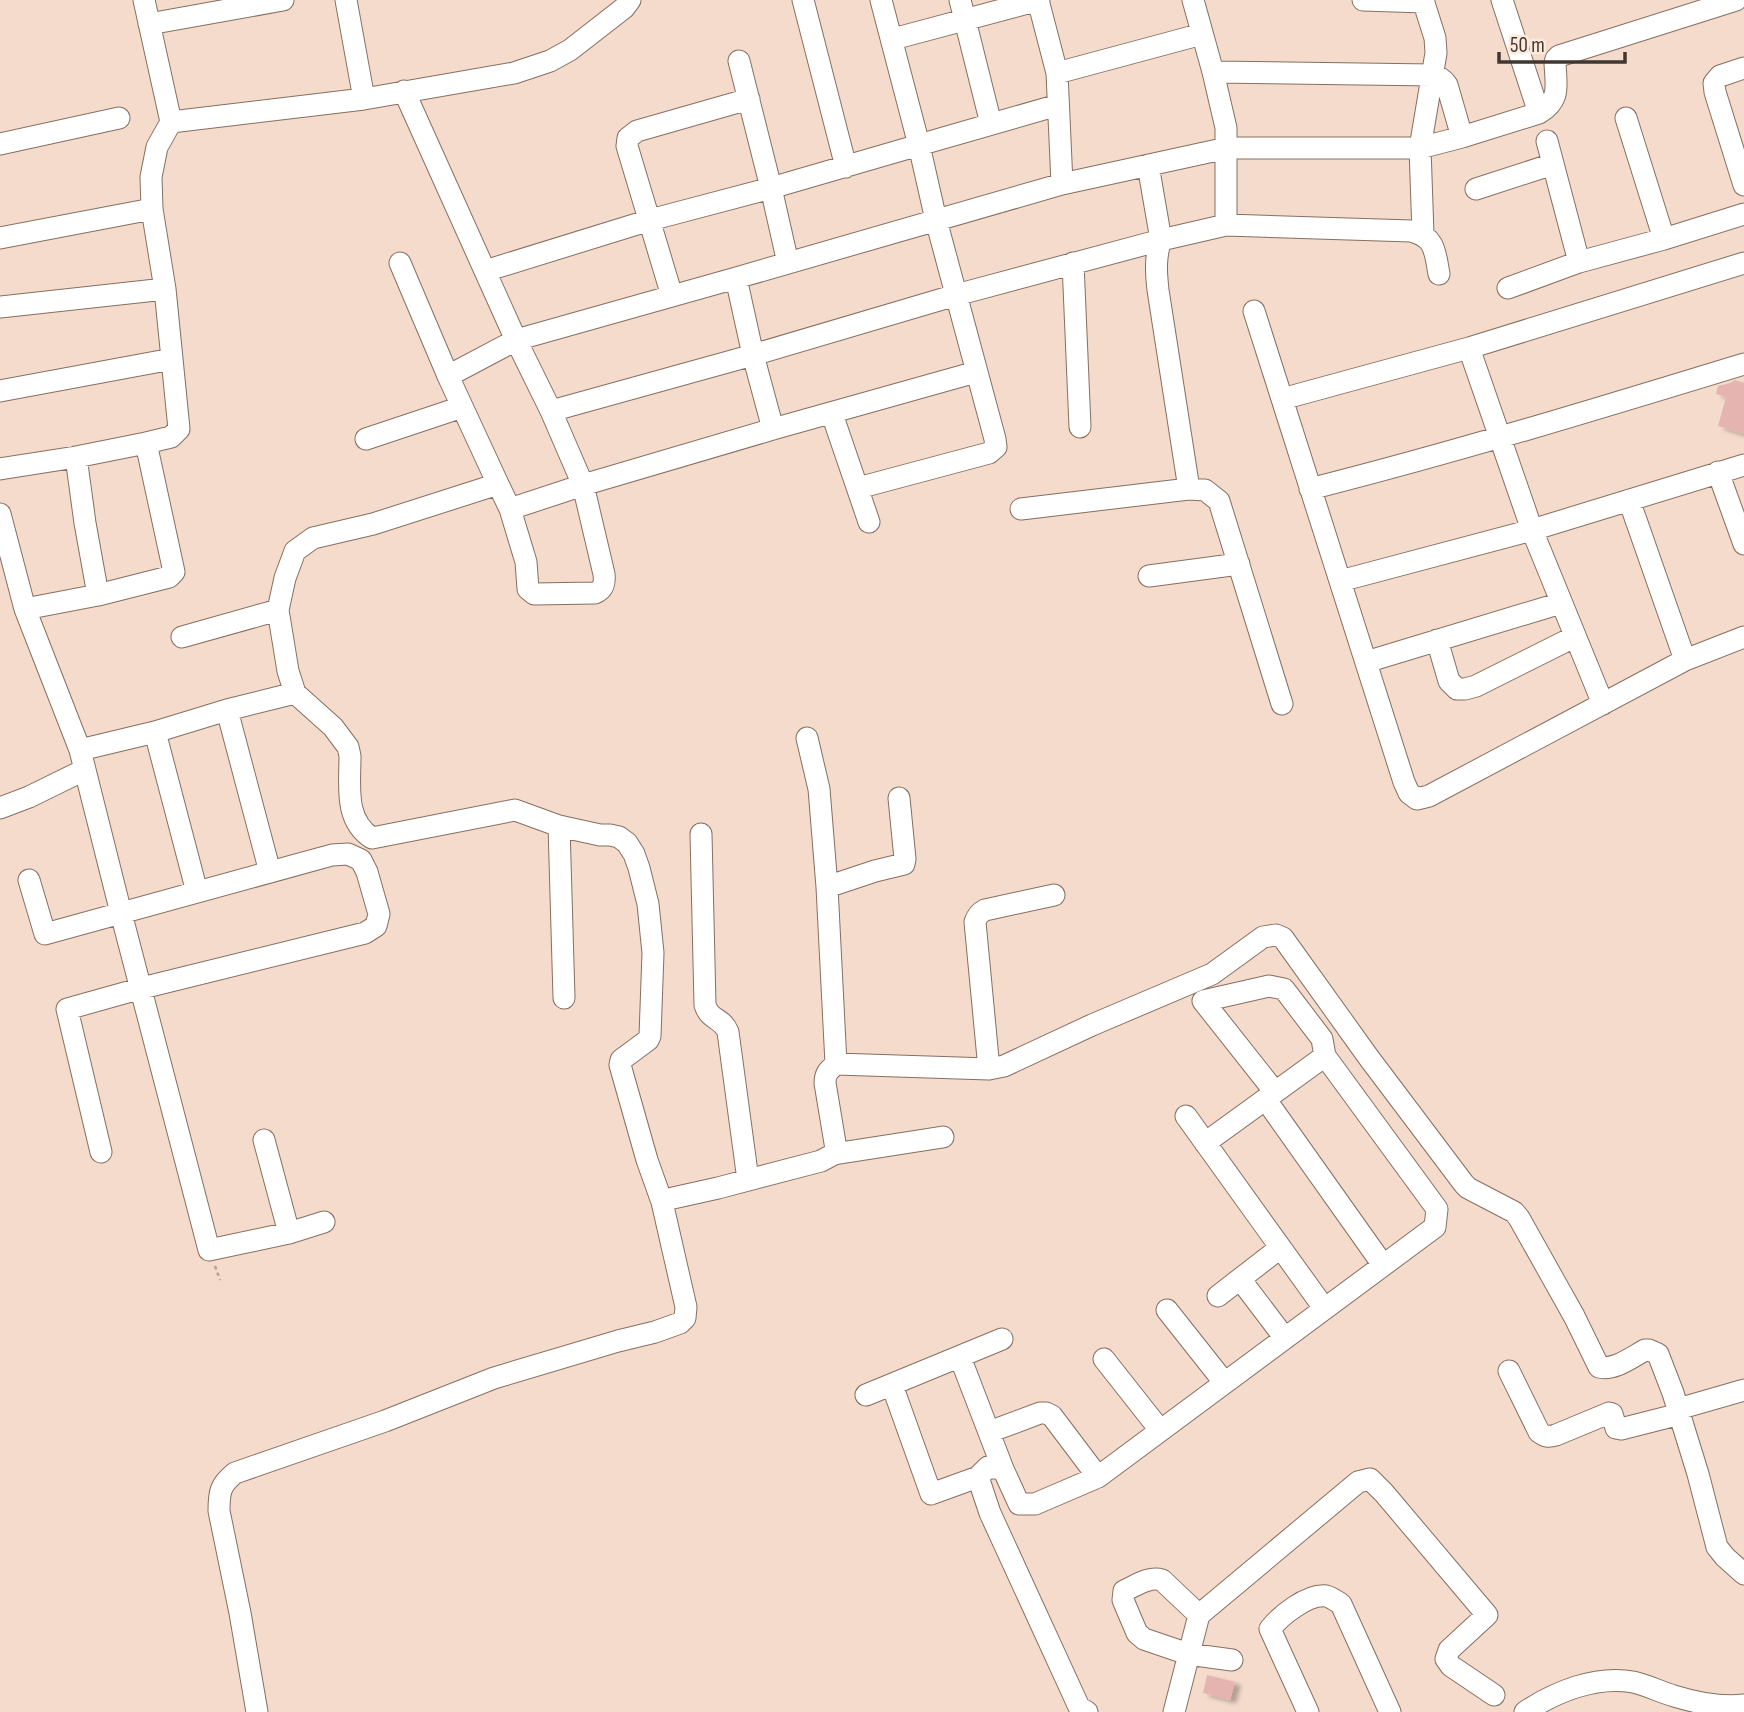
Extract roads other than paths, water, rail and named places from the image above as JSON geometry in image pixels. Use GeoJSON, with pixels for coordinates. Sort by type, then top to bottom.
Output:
{"type":"FeatureCollection","features":[{"type":"Feature","properties":{"kind":"street"},"geometry":{"type":"LineString","coordinates":[[0,469],[146,443],[171,437],[179,429],[165,289],[152,209],[152,177],[157,148],[171,122],[144,0]]}},
{"type":"Feature","properties":{"kind":"street"},"geometry":{"type":"LineString","coordinates":[[149,24],[283,0]]}},
{"type":"Feature","properties":{"kind":"street"},"geometry":{"type":"LineString","coordinates":[[346,0],[364,99]]}},
{"type":"Feature","properties":{"kind":"street"},"geometry":{"type":"LineString","coordinates":[[171,122],[364,99],[514,73],[550,61],[570,50],[624,8],[630,0]]}},
{"type":"Feature","properties":{"kind":"street"},"geometry":{"type":"LineString","coordinates":[[803,0],[846,167]]}},
{"type":"Feature","properties":{"kind":"street"},"geometry":{"type":"LineString","coordinates":[[858,488],[989,453],[996,447],[881,0]]}},
{"type":"Feature","properties":{"kind":"street"},"geometry":{"type":"LineString","coordinates":[[892,39],[963,10],[1039,0],[1057,73],[1062,184]]}},
{"type":"Feature","properties":{"kind":"street"},"geometry":{"type":"LineString","coordinates":[[1193,0],[1226,128],[1226,225]]}},
{"type":"Feature","properties":{"kind":"street"},"geometry":{"type":"LineString","coordinates":[[1363,0],[1423,1],[1435,38],[1436,53],[1420,148],[1423,234]]}},
{"type":"Feature","properties":{"kind":"street"},"geometry":{"type":"LineString","coordinates":[[1502,0],[1539,113]]}},
{"type":"Feature","properties":{"kind":"street"},"geometry":{"type":"LineString","coordinates":[[448,376],[516,340],[1062,184],[1227,148],[1420,148],[1462,137],[1548,108],[1555,100],[1556,59],[1712,4],[1735,0]]}},
{"type":"Feature","properties":{"kind":"street"},"geometry":{"type":"LineString","coordinates":[[963,10],[991,124]]}},
{"type":"Feature","properties":{"kind":"street"},"geometry":{"type":"LineString","coordinates":[[1057,73],[1202,34]]}},
{"type":"Feature","properties":{"kind":"street"},"geometry":{"type":"LineString","coordinates":[[739,61],[788,263]]}},
{"type":"Feature","properties":{"kind":"street"},"geometry":{"type":"LineString","coordinates":[[1744,68],[1720,76],[1714,83],[1744,186]]}},
{"type":"Feature","properties":{"kind":"street"},"geometry":{"type":"LineString","coordinates":[[1213,72],[1432,75],[1443,79],[1447,85],[1462,137]]}},
{"type":"Feature","properties":{"kind":"street"},"geometry":{"type":"LineString","coordinates":[[400,263],[448,376],[510,509],[526,562],[528,589],[534,594],[599,591],[604,585],[604,574],[583,485],[404,91]]}},
{"type":"Feature","properties":{"kind":"street"},"geometry":{"type":"LineString","coordinates":[[671,296],[627,146],[628,138],[637,131],[749,99]]}},
{"type":"Feature","properties":{"kind":"street"},"geometry":{"type":"LineString","coordinates":[[485,271],[650,220],[846,167],[1058,105]]}},
{"type":"Feature","properties":{"kind":"street"},"geometry":{"type":"LineString","coordinates":[[0,144],[119,118]]}},
{"type":"Feature","properties":{"kind":"street"},"geometry":{"type":"LineString","coordinates":[[1626,118],[1664,239]]}},
{"type":"Feature","properties":{"kind":"street"},"geometry":{"type":"LineString","coordinates":[[1547,141],[1579,262]]}},
{"type":"Feature","properties":{"kind":"street"},"geometry":{"type":"LineString","coordinates":[[1476,189],[1553,164]]}},
{"type":"Feature","properties":{"kind":"street"},"geometry":{"type":"LineString","coordinates":[[1147,165],[1161,240],[1156,265],[1158,290],[1189,489]]}},
{"type":"Feature","properties":{"kind":"street"},"geometry":{"type":"LineString","coordinates":[[0,238],[152,209]]}},
{"type":"Feature","properties":{"kind":"street"},"geometry":{"type":"LineString","coordinates":[[1507,288],[1579,262],[1744,214]]}},
{"type":"Feature","properties":{"kind":"street"},"geometry":{"type":"LineString","coordinates":[[551,411],[956,295],[1226,225],[1411,231],[1423,234],[1431,242],[1439,274]]}},
{"type":"Feature","properties":{"kind":"street"},"geometry":{"type":"LineString","coordinates":[[1073,263],[1080,427]]}},
{"type":"Feature","properties":{"kind":"street"},"geometry":{"type":"LineString","coordinates":[[1282,399],[1469,348],[1744,263]]}},
{"type":"Feature","properties":{"kind":"street"},"geometry":{"type":"LineString","coordinates":[[736,278],[773,429]]}},
{"type":"Feature","properties":{"kind":"street"},"geometry":{"type":"LineString","coordinates":[[0,307],[165,289]]}},
{"type":"Feature","properties":{"kind":"street"},"geometry":{"type":"LineString","coordinates":[[1254,312],[1404,782],[1409,793],[1418,799],[1441,790],[1685,660],[1744,637]]}},
{"type":"Feature","properties":{"kind":"street"},"geometry":{"type":"LineString","coordinates":[[1469,348],[1532,530],[1603,704]]}},
{"type":"Feature","properties":{"kind":"street"},"geometry":{"type":"LineString","coordinates":[[0,391],[172,359]]}},
{"type":"Feature","properties":{"kind":"street"},"geometry":{"type":"LineString","coordinates":[[1310,489],[1500,439],[1744,364]]}},
{"type":"Feature","properties":{"kind":"street"},"geometry":{"type":"LineString","coordinates":[[510,509],[773,429],[976,372]]}},
{"type":"Feature","properties":{"kind":"street"},"geometry":{"type":"LineString","coordinates":[[366,439],[462,407]]}},
{"type":"Feature","properties":{"kind":"street"},"geometry":{"type":"LineString","coordinates":[[832,414],[869,522]]}},
{"type":"Feature","properties":{"kind":"street"},"geometry":{"type":"LineString","coordinates":[[25,609],[98,595],[169,577],[174,572],[146,443]]}},
{"type":"Feature","properties":{"kind":"street"},"geometry":{"type":"LineString","coordinates":[[76,457],[98,595]]}},
{"type":"Feature","properties":{"kind":"street"},"geometry":{"type":"LineString","coordinates":[[1340,581],[1532,530],[1744,465]]}},
{"type":"Feature","properties":{"kind":"street"},"geometry":{"type":"LineString","coordinates":[[1718,472],[1744,544]]}},
{"type":"Feature","properties":{"kind":"street"},"geometry":{"type":"LineString","coordinates":[[257,1712],[219,1511],[223,1482],[235,1473],[494,1378],[655,1332],[680,1323],[685,1318],[686,1307],[662,1202],[620,1065],[621,1060],[648,1041],[650,1036],[653,953],[644,884],[627,843],[619,837],[559,826],[515,810],[372,838],[358,826],[352,815],[348,747],[334,727],[295,693],[288,671],[278,610],[285,578],[295,551],[313,538],[373,524],[498,484]]}},
{"type":"Feature","properties":{"kind":"street"},"geometry":{"type":"LineString","coordinates":[[1021,509],[1189,489],[1205,490],[1219,501],[1282,704]]}},
{"type":"Feature","properties":{"kind":"street"},"geometry":{"type":"LineString","coordinates":[[1629,500],[1685,660]]}},
{"type":"Feature","properties":{"kind":"street"},"geometry":{"type":"LineString","coordinates":[[0,514],[25,609],[82,760],[209,1250],[289,1233],[324,1222]]}},
{"type":"Feature","properties":{"kind":"street"},"geometry":{"type":"LineString","coordinates":[[1149,576],[1239,564]]}},
{"type":"Feature","properties":{"kind":"street"},"geometry":{"type":"LineString","coordinates":[[1366,662],[1561,603]]}},
{"type":"Feature","properties":{"kind":"street"},"geometry":{"type":"LineString","coordinates":[[182,637],[278,610]]}},
{"type":"Feature","properties":{"kind":"street"},"geometry":{"type":"LineString","coordinates":[[1437,640],[1449,681],[1457,689],[1465,690],[1574,638]]}},
{"type":"Feature","properties":{"kind":"street"},"geometry":{"type":"LineString","coordinates":[[0,808],[82,760],[155,732],[295,693]]}},
{"type":"Feature","properties":{"kind":"street"},"geometry":{"type":"LineString","coordinates":[[228,710],[270,872]]}},
{"type":"Feature","properties":{"kind":"street"},"geometry":{"type":"LineString","coordinates":[[155,732],[197,892]]}},
{"type":"Feature","properties":{"kind":"street"},"geometry":{"type":"LineString","coordinates":[[807,738],[819,789],[836,1064]]}},
{"type":"Feature","properties":{"kind":"street"},"geometry":{"type":"LineString","coordinates":[[827,887],[904,864],[899,798]]}},
{"type":"Feature","properties":{"kind":"street"},"geometry":{"type":"LineString","coordinates":[[559,826],[564,998]]}},
{"type":"Feature","properties":{"kind":"street"},"geometry":{"type":"LineString","coordinates":[[701,834],[705,1005],[709,1014],[726,1025],[729,1032],[747,1180]]}},
{"type":"Feature","properties":{"kind":"street"},"geometry":{"type":"LineString","coordinates":[[29,880],[46,934],[332,855],[348,854],[361,860],[379,914],[376,926],[365,933],[67,1009],[101,1152]]}},
{"type":"Feature","properties":{"kind":"street"},"geometry":{"type":"LineString","coordinates":[[989,1069],[976,917],[985,910],[1054,895]]}},
{"type":"Feature","properties":{"kind":"street"},"geometry":{"type":"LineString","coordinates":[[835,1154],[825,1076],[836,1064],[989,1069],[1004,1066],[1212,974],[1263,937],[1276,935],[1283,938],[1464,1184],[1514,1212],[1519,1218],[1599,1367],[1611,1367],[1644,1350],[1658,1354],[1679,1411],[1717,1547],[1744,1574]]}},
{"type":"Feature","properties":{"kind":"street"},"geometry":{"type":"LineString","coordinates":[[960,1357],[1019,1504],[1035,1504],[1098,1477],[1284,1337],[1383,1265],[1434,1227],[1437,1209],[1325,1056],[1322,1039],[1284,989],[1269,986],[1203,1001],[1271,1096],[1383,1265]]}},
{"type":"Feature","properties":{"kind":"street"},"geometry":{"type":"LineString","coordinates":[[1205,1143],[1325,1056]]}},
{"type":"Feature","properties":{"kind":"street"},"geometry":{"type":"LineString","coordinates":[[1186,1116],[1324,1308]]}},
{"type":"Feature","properties":{"kind":"street"},"geometry":{"type":"LineString","coordinates":[[662,1202],[821,1161],[835,1154],[943,1137]]}},
{"type":"Feature","properties":{"kind":"street"},"geometry":{"type":"LineString","coordinates":[[264,1140],[289,1233]]}},
{"type":"Feature","properties":{"kind":"street"},"geometry":{"type":"LineString","coordinates":[[1218,1296],[1280,1248]]}},
{"type":"Feature","properties":{"kind":"street"},"geometry":{"type":"LineString","coordinates":[[1240,1279],[1284,1337]]}},
{"type":"Feature","properties":{"kind":"street"},"geometry":{"type":"LineString","coordinates":[[1167,1310],[1224,1382]]}},
{"type":"Feature","properties":{"kind":"street"},"geometry":{"type":"LineString","coordinates":[[866,1395],[1003,1339]]}},
{"type":"Feature","properties":{"kind":"street"},"geometry":{"type":"LineString","coordinates":[[1104,1359],[1160,1430]]}},
{"type":"Feature","properties":{"kind":"street"},"geometry":{"type":"LineString","coordinates":[[1508,1371],[1539,1432],[1544,1436],[1556,1435],[1609,1413],[1613,1416],[1616,1428],[1621,1429],[1744,1390]]}},
{"type":"Feature","properties":{"kind":"street"},"geometry":{"type":"LineString","coordinates":[[892,1385],[931,1494],[978,1477],[988,1467],[1003,1469]]}},
{"type":"Feature","properties":{"kind":"street"},"geometry":{"type":"LineString","coordinates":[[989,1432],[1046,1413],[1052,1416],[1098,1477]]}},
{"type":"Feature","properties":{"kind":"street"},"geometry":{"type":"LineString","coordinates":[[978,1477],[990,1513],[1079,1707],[1087,1712]]}},
{"type":"Feature","properties":{"kind":"street"},"geometry":{"type":"LineString","coordinates":[[1174,1712],[1199,1615],[1358,1482],[1370,1479],[1494,1609],[1449,1650],[1446,1659],[1451,1666],[1494,1695]]}},
{"type":"Feature","properties":{"kind":"street"},"geometry":{"type":"LineString","coordinates":[[1199,1615],[1163,1580],[1155,1578],[1124,1591],[1123,1600],[1137,1633],[1144,1639],[1188,1654],[1232,1660]]}},
{"type":"Feature","properties":{"kind":"street"},"geometry":{"type":"LineString","coordinates":[[1308,1712],[1269,1629],[1302,1602],[1328,1596],[1340,1604],[1390,1712]]}},
{"type":"Feature","properties":{"kind":"street"},"geometry":{"type":"LineString","coordinates":[[1525,1712],[1548,1706],[1589,1684],[1612,1680],[1634,1682],[1676,1697],[1716,1706],[1744,1705]]}}]}
